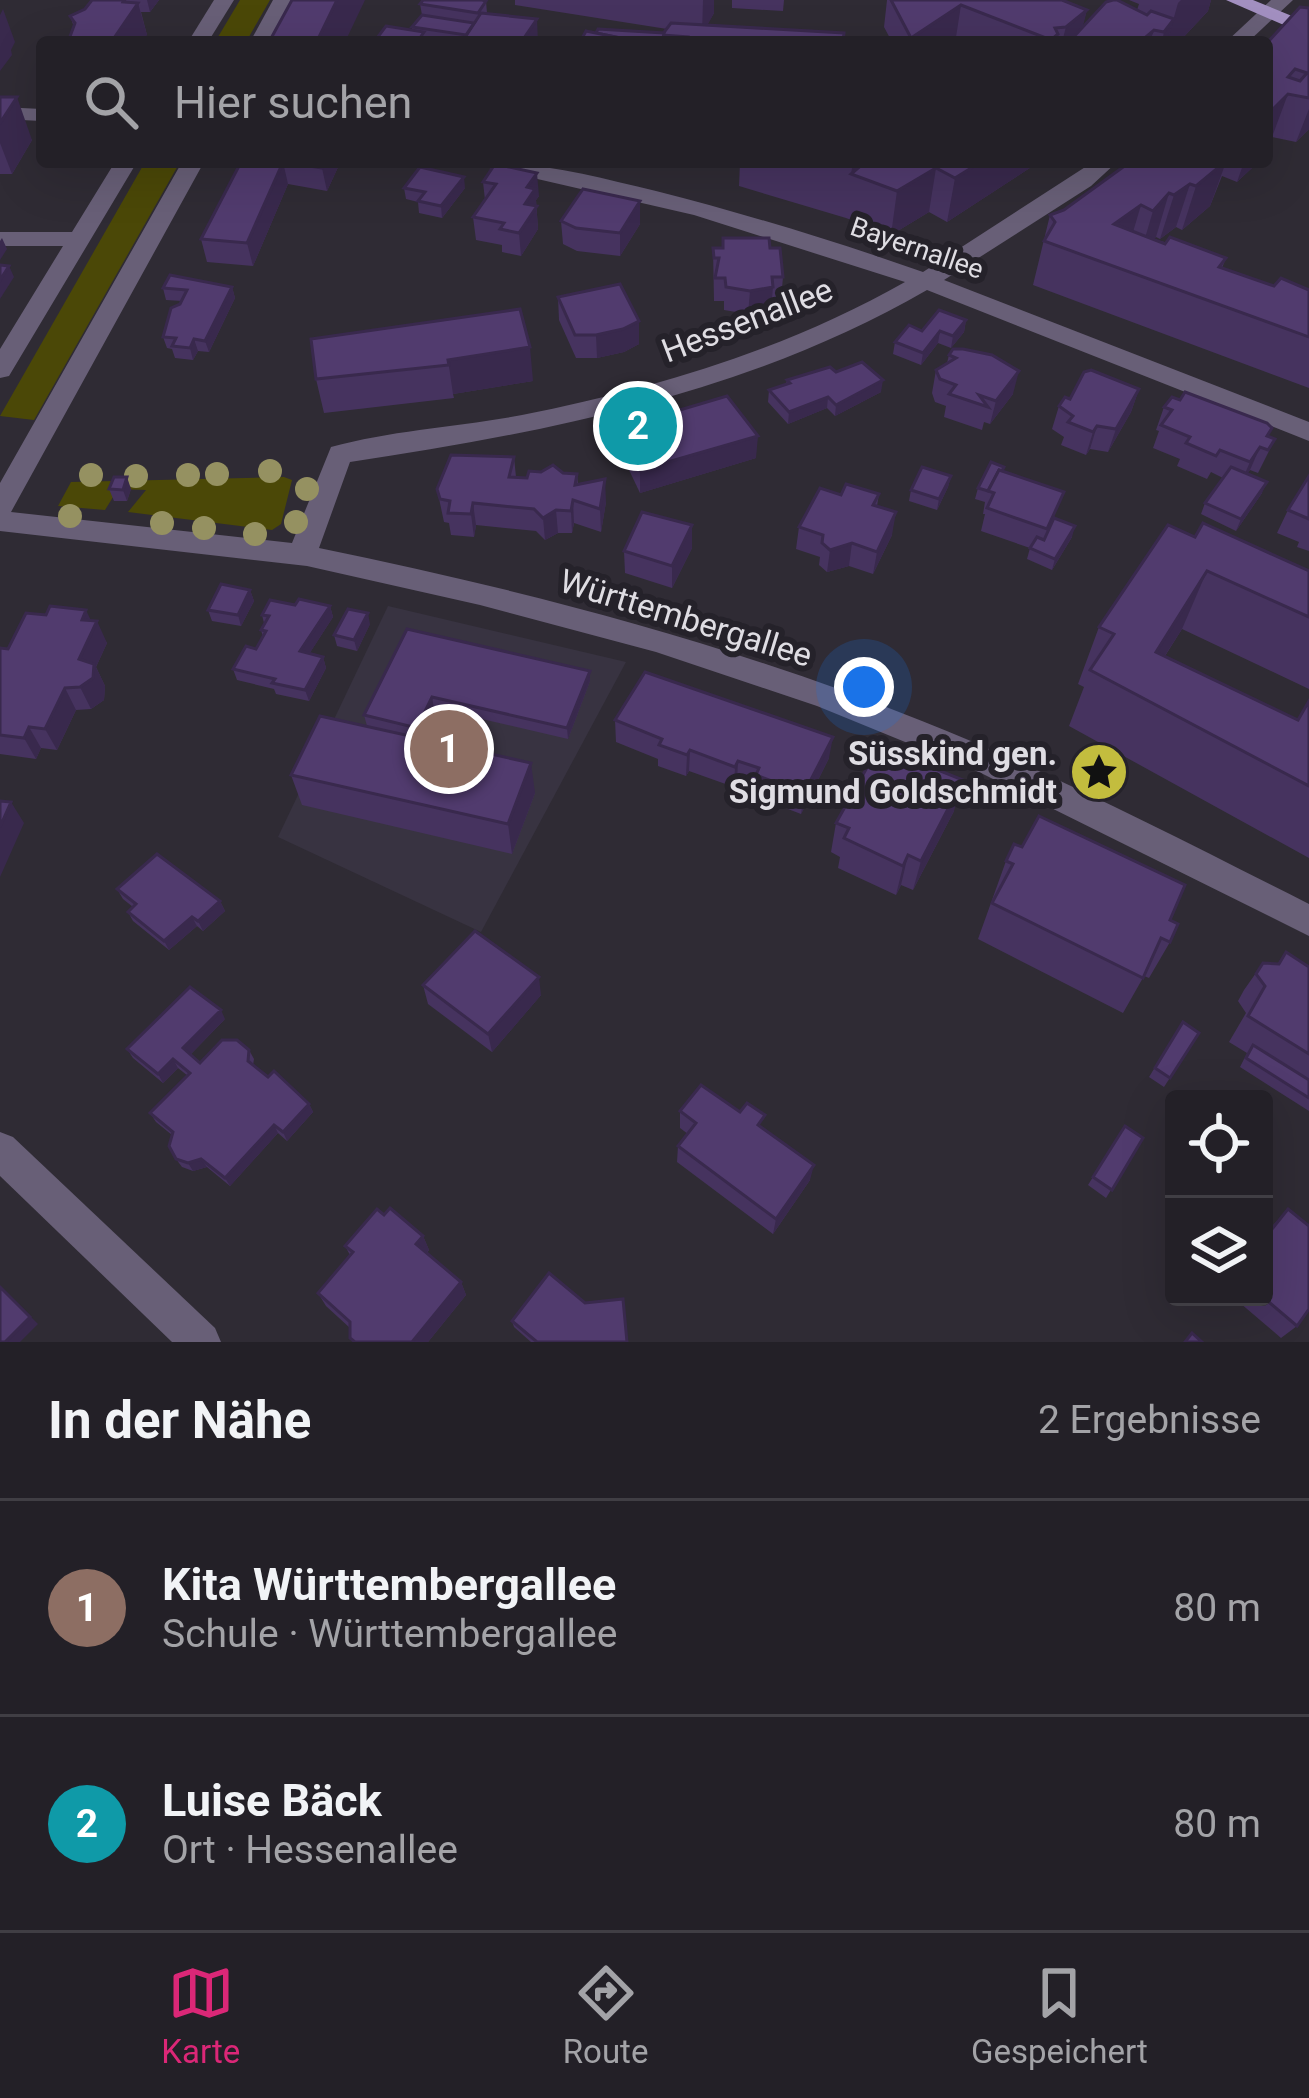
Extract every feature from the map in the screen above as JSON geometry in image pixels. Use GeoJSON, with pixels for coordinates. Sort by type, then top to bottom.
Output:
{"type":"FeatureCollection","features":[{"type":"Feature","properties":{"kind":"main road"},"geometry":{"type":"LineString","coordinates":[[1236,0],[1275,6],[1309,30]]}},
{"type":"Feature","properties":{"kind":"street"},"geometry":{"type":"LineString","coordinates":[[203,36],[224,0]]}},
{"type":"Feature","properties":{"kind":"street"},"geometry":{"type":"LineString","coordinates":[[263,36],[283,0]]}},
{"type":"Feature","properties":{"kind":"street"},"geometry":{"type":"LineString","coordinates":[[1242,36],[1275,6]]}},
{"type":"Feature","properties":{"kind":"street"},"geometry":{"type":"LineString","coordinates":[[0,113],[36,115]]}},
{"type":"Feature","properties":{"kind":"street"},"geometry":{"type":"LineString","coordinates":[[4,357],[122,168]]}},
{"type":"Feature","properties":{"kind":"street"},"geometry":{"type":"LineString","coordinates":[[0,507],[13,458],[189,168]]}},
{"type":"Feature","properties":{"kind":"street","name":"Bayernallee"},"geometry":{"type":"LineString","coordinates":[[520,168],[629,192],[925,279],[1309,432]]}},
{"type":"Feature","properties":{"kind":"street","name":"Hessenallee"},"geometry":{"type":"LineString","coordinates":[[302,555],[340,454],[505,429],[707,378],[831,331],[925,279],[1099,168]]}},
{"type":"Feature","properties":{"kind":"street"},"geometry":{"type":"LineString","coordinates":[[0,238],[79,239]]}},
{"type":"Feature","properties":{"kind":"street","name":"Württembergallee"},"geometry":{"type":"LineString","coordinates":[[0,521],[302,555],[470,591],[628,633],[866,712],[990,763],[1309,921]]}},
{"type":"Feature","properties":{"kind":"street"},"geometry":{"type":"LineString","coordinates":[[0,1150],[201,1342]]}},
{"type":"Feature","properties":{"kind":"shaded area"},"geometry":{"type":"Polygon","coordinates":[[[240,0],[270,0],[249,36],[219,36],[240,0]]]}},
{"type":"Feature","properties":{"kind":"shaded area"},"geometry":{"type":"Polygon","coordinates":[[[142,168],[177,168],[34,420],[0,416],[142,168]]]}},
{"type":"Feature","properties":{"kind":"shaded area"},"geometry":{"type":"Polygon","coordinates":[[[292,480],[281,524],[272,530],[128,512],[146,490],[118,489],[105,510],[58,506],[71,482],[292,480]]]}},
{"type":"Feature","properties":{"kind":"shaded area"},"geometry":{"type":"Polygon","coordinates":[[[388,606],[626,662],[481,932],[278,837],[388,606]]]}},
{"type":"Feature","properties":{"kind":"building"},"geometry":{"type":"Polygon","coordinates":[[[92,0],[138,3],[115,36],[70,36],[75,23],[70,16],[92,0]]]}},
{"type":"Feature","properties":{"kind":"building"},"geometry":{"type":"Polygon","coordinates":[[[292,0],[337,0],[319,36],[272,36],[292,0]]]}},
{"type":"Feature","properties":{"kind":"building"},"geometry":{"type":"Polygon","coordinates":[[[423,0],[486,1],[478,13],[420,4],[423,0]]]}},
{"type":"Feature","properties":{"kind":"building"},"geometry":{"type":"Polygon","coordinates":[[[891,0],[1062,0],[1087,10],[1066,27],[1055,28],[1056,36],[1041,36],[961,5],[910,36],[891,0]]]}},
{"type":"Feature","properties":{"kind":"building"},"geometry":{"type":"Polygon","coordinates":[[[1117,0],[1147,15],[1151,11],[1174,19],[1164,32],[1154,30],[1147,36],[1075,36],[1106,2],[1117,0]]]}},
{"type":"Feature","properties":{"kind":"building"},"geometry":{"type":"Polygon","coordinates":[[[1300,7],[1309,8],[1309,98],[1288,94],[1273,109],[1273,36],[1300,7]],[[1295,69],[1288,77],[1300,81],[1307,73],[1295,69]]]}},
{"type":"Feature","properties":{"kind":"building"},"geometry":{"type":"Polygon","coordinates":[[[481,13],[537,19],[525,36],[466,36],[481,13]]]}},
{"type":"Feature","properties":{"kind":"building"},"geometry":{"type":"Polygon","coordinates":[[[422,15],[474,23],[466,35],[412,27],[422,15]]]}},
{"type":"Feature","properties":{"kind":"building"},"geometry":{"type":"Polygon","coordinates":[[[671,23],[844,33],[844,36],[662,35],[671,23]]]}},
{"type":"Feature","properties":{"kind":"building"},"geometry":{"type":"Polygon","coordinates":[[[386,26],[424,32],[421,36],[378,36],[386,26]]]}},
{"type":"Feature","properties":{"kind":"building"},"geometry":{"type":"Polygon","coordinates":[[[598,29],[664,33],[611,36],[596,33],[598,29]]]}},
{"type":"Feature","properties":{"kind":"building"},"geometry":{"type":"Polygon","coordinates":[[[0,97],[17,97],[0,123],[0,97]]]}},
{"type":"Feature","properties":{"kind":"building"},"geometry":{"type":"Polygon","coordinates":[[[238,168],[280,168],[247,243],[201,239],[238,168]]]}},
{"type":"Feature","properties":{"kind":"building"},"geometry":{"type":"Polygon","coordinates":[[[419,168],[464,177],[441,206],[418,201],[425,192],[404,188],[419,168]]]}},
{"type":"Feature","properties":{"kind":"building"},"geometry":{"type":"Polygon","coordinates":[[[492,168],[537,173],[527,187],[535,189],[525,204],[537,206],[519,233],[500,229],[504,223],[473,217],[496,184],[483,182],[492,168]]]}},
{"type":"Feature","properties":{"kind":"building"},"geometry":{"type":"Polygon","coordinates":[[[858,168],[936,168],[897,191],[851,174],[858,168]]]}},
{"type":"Feature","properties":{"kind":"building"},"geometry":{"type":"Polygon","coordinates":[[[936,168],[971,168],[955,178],[936,168]]]}},
{"type":"Feature","properties":{"kind":"building"},"geometry":{"type":"Polygon","coordinates":[[[1122,168],[1218,168],[1196,186],[1169,193],[1153,211],[1141,205],[1114,224],[1165,244],[1170,237],[1226,258],[1219,267],[1274,286],[1281,278],[1309,290],[1309,337],[1044,241],[1055,222],[1050,215],[1122,168]]]}},
{"type":"Feature","properties":{"kind":"building"},"geometry":{"type":"Polygon","coordinates":[[[583,189],[640,201],[620,233],[576,228],[561,221],[583,189]]]}},
{"type":"Feature","properties":{"kind":"building"},"geometry":{"type":"Polygon","coordinates":[[[723,238],[769,238],[770,248],[780,248],[783,277],[772,277],[773,287],[750,291],[726,287],[725,278],[715,278],[719,258],[714,258],[713,248],[723,248],[723,238]]]}},
{"type":"Feature","properties":{"kind":"building"},"geometry":{"type":"Polygon","coordinates":[[[170,275],[232,287],[205,341],[194,339],[190,348],[172,346],[176,338],[163,337],[171,308],[180,304],[187,290],[163,288],[170,275]]]}},
{"type":"Feature","properties":{"kind":"building"},"geometry":{"type":"Polygon","coordinates":[[[620,284],[639,321],[596,335],[575,335],[558,297],[620,284]]]}},
{"type":"Feature","properties":{"kind":"building"},"geometry":{"type":"Polygon","coordinates":[[[520,309],[530,347],[448,360],[449,365],[316,379],[311,339],[520,309]]]}},
{"type":"Feature","properties":{"kind":"building"},"geometry":{"type":"Polygon","coordinates":[[[939,310],[966,320],[953,336],[940,331],[923,353],[895,342],[909,325],[922,331],[939,310]]]}},
{"type":"Feature","properties":{"kind":"building"},"geometry":{"type":"Polygon","coordinates":[[[953,349],[992,355],[1019,371],[996,401],[979,395],[988,407],[949,394],[956,385],[940,379],[936,370],[956,358],[949,355],[953,349]]]}},
{"type":"Feature","properties":{"kind":"building"},"geometry":{"type":"Polygon","coordinates":[[[862,362],[883,380],[836,405],[828,397],[789,412],[769,390],[830,367],[836,372],[862,362]]]}},
{"type":"Feature","properties":{"kind":"building"},"geometry":{"type":"Polygon","coordinates":[[[1091,370],[1139,389],[1116,429],[1097,426],[1093,432],[1068,422],[1073,416],[1059,406],[1065,397],[1070,399],[1084,372],[1091,370]]]}},
{"type":"Feature","properties":{"kind":"building"},"geometry":{"type":"Polygon","coordinates":[[[1185,392],[1267,423],[1272,428],[1267,436],[1275,439],[1268,450],[1260,447],[1250,462],[1220,450],[1216,456],[1186,443],[1190,437],[1161,425],[1172,410],[1164,407],[1172,397],[1180,400],[1185,392]]]}},
{"type":"Feature","properties":{"kind":"building"},"geometry":{"type":"Polygon","coordinates":[[[727,396],[758,436],[640,470],[619,428],[727,396]]]}},
{"type":"Feature","properties":{"kind":"building"},"geometry":{"type":"Polygon","coordinates":[[[451,455],[514,457],[509,477],[527,478],[529,471],[541,472],[553,465],[563,473],[577,474],[575,485],[605,479],[600,509],[573,500],[571,511],[556,510],[543,518],[534,509],[473,503],[471,514],[448,513],[450,501],[440,499],[437,489],[451,455]]]}},
{"type":"Feature","properties":{"kind":"building"},"geometry":{"type":"Polygon","coordinates":[[[991,462],[1004,467],[988,491],[978,488],[991,462]]]}},
{"type":"Feature","properties":{"kind":"building"},"geometry":{"type":"Polygon","coordinates":[[[922,467],[951,476],[939,499],[911,490],[922,467]]]}},
{"type":"Feature","properties":{"kind":"building"},"geometry":{"type":"Polygon","coordinates":[[[1231,467],[1267,482],[1241,519],[1205,503],[1231,467]]]}},
{"type":"Feature","properties":{"kind":"building"},"geometry":{"type":"Polygon","coordinates":[[[999,470],[1064,492],[1047,529],[987,508],[994,493],[988,491],[999,470]]]}},
{"type":"Feature","properties":{"kind":"building"},"geometry":{"type":"Polygon","coordinates":[[[1309,476],[1309,519],[1288,510],[1309,476]]]}},
{"type":"Feature","properties":{"kind":"building"},"geometry":{"type":"Polygon","coordinates":[[[114,477],[127,477],[123,490],[109,489],[114,477]]]}},
{"type":"Feature","properties":{"kind":"building"},"geometry":{"type":"Polygon","coordinates":[[[846,484],[879,494],[873,505],[896,512],[877,552],[852,543],[830,550],[822,543],[823,535],[799,527],[820,488],[841,495],[846,484]]]}},
{"type":"Feature","properties":{"kind":"building"},"geometry":{"type":"Polygon","coordinates":[[[642,512],[692,525],[672,566],[624,551],[642,512]]]}},
{"type":"Feature","properties":{"kind":"building"},"geometry":{"type":"Polygon","coordinates":[[[1054,518],[1075,526],[1055,559],[1030,548],[1037,537],[1044,540],[1054,518]]]}},
{"type":"Feature","properties":{"kind":"building"},"geometry":{"type":"Polygon","coordinates":[[[1203,523],[1309,571],[1309,617],[1207,571],[1156,652],[1298,720],[1309,701],[1309,786],[1090,670],[1114,634],[1099,627],[1168,525],[1195,537],[1203,523]]]}},
{"type":"Feature","properties":{"kind":"building"},"geometry":{"type":"Polygon","coordinates":[[[221,584],[250,590],[238,615],[208,610],[221,584]]]}},
{"type":"Feature","properties":{"kind":"building"},"geometry":{"type":"Polygon","coordinates":[[[299,599],[330,606],[300,651],[323,657],[305,690],[233,669],[246,646],[256,649],[266,631],[261,630],[269,616],[262,615],[270,600],[295,605],[299,599]]]}},
{"type":"Feature","properties":{"kind":"building"},"geometry":{"type":"Polygon","coordinates":[[[50,606],[86,610],[82,620],[97,621],[79,659],[94,664],[93,678],[80,687],[65,688],[45,729],[29,727],[24,738],[0,735],[0,648],[8,649],[26,613],[46,615],[50,606]]]}},
{"type":"Feature","properties":{"kind":"building"},"geometry":{"type":"Polygon","coordinates":[[[348,609],[368,613],[354,640],[334,635],[348,609]]]}},
{"type":"Feature","properties":{"kind":"building"},"geometry":{"type":"Polygon","coordinates":[[[407,629],[590,671],[567,728],[432,697],[417,728],[364,715],[407,629]]]}},
{"type":"Feature","properties":{"kind":"building"},"geometry":{"type":"Polygon","coordinates":[[[645,672],[833,737],[804,793],[756,775],[759,768],[738,761],[735,767],[690,750],[687,755],[659,745],[662,739],[615,720],[645,672]]]}},
{"type":"Feature","properties":{"kind":"building"},"geometry":{"type":"Polygon","coordinates":[[[320,716],[531,763],[508,824],[291,775],[320,716]]]}},
{"type":"Feature","properties":{"kind":"building"},"geometry":{"type":"Polygon","coordinates":[[[879,746],[911,759],[914,754],[931,761],[928,766],[963,780],[921,861],[908,855],[903,866],[844,838],[849,828],[836,823],[879,746]]]}},
{"type":"Feature","properties":{"kind":"building"},"geometry":{"type":"Polygon","coordinates":[[[0,801],[11,802],[0,827],[0,801]]]}},
{"type":"Feature","properties":{"kind":"building"},"geometry":{"type":"Polygon","coordinates":[[[1039,816],[1185,885],[1170,920],[1178,924],[1170,942],[1161,938],[1143,978],[992,903],[1013,864],[1006,861],[1014,844],[1022,847],[1039,816]]]}},
{"type":"Feature","properties":{"kind":"building"},"geometry":{"type":"Polygon","coordinates":[[[157,854],[220,901],[164,941],[128,912],[136,904],[117,889],[157,854]]]}},
{"type":"Feature","properties":{"kind":"building"},"geometry":{"type":"Polygon","coordinates":[[[475,931],[539,977],[488,1034],[423,985],[475,931]]]}},
{"type":"Feature","properties":{"kind":"building"},"geometry":{"type":"Polygon","coordinates":[[[1286,952],[1309,967],[1309,1054],[1248,1016],[1265,986],[1256,974],[1263,963],[1279,964],[1286,952]]]}},
{"type":"Feature","properties":{"kind":"building"},"geometry":{"type":"Polygon","coordinates":[[[190,987],[221,1010],[183,1048],[200,1063],[222,1040],[237,1040],[249,1050],[248,1061],[268,1077],[274,1071],[309,1104],[283,1132],[274,1125],[225,1178],[201,1159],[188,1163],[176,1159],[169,1146],[173,1132],[150,1113],[190,1073],[173,1059],[158,1074],[127,1049],[190,987]]]}},
{"type":"Feature","properties":{"kind":"building"},"geometry":{"type":"Polygon","coordinates":[[[1183,1022],[1199,1033],[1170,1078],[1155,1068],[1183,1022]]]}},
{"type":"Feature","properties":{"kind":"building"},"geometry":{"type":"Polygon","coordinates":[[[1253,1045],[1309,1080],[1309,1098],[1246,1058],[1253,1045]]]}},
{"type":"Feature","properties":{"kind":"building"},"geometry":{"type":"Polygon","coordinates":[[[701,1085],[740,1112],[747,1103],[765,1115],[758,1125],[814,1165],[776,1219],[678,1146],[696,1123],[680,1111],[701,1085]]]}},
{"type":"Feature","properties":{"kind":"building"},"geometry":{"type":"Polygon","coordinates":[[[1125,1126],[1143,1138],[1112,1190],[1093,1177],[1125,1126]]]}},
{"type":"Feature","properties":{"kind":"building"},"geometry":{"type":"Polygon","coordinates":[[[390,1208],[423,1236],[416,1244],[461,1282],[412,1342],[355,1342],[350,1338],[350,1322],[318,1293],[353,1252],[345,1246],[377,1209],[384,1215],[390,1208]]]}},
{"type":"Feature","properties":{"kind":"building"},"geometry":{"type":"Polygon","coordinates":[[[1288,1209],[1309,1226],[1309,1309],[1297,1326],[1273,1306],[1273,1228],[1288,1209]]]}},
{"type":"Feature","properties":{"kind":"building"},"geometry":{"type":"Polygon","coordinates":[[[549,1273],[585,1303],[623,1299],[627,1342],[537,1342],[512,1321],[549,1273]]]}},
{"type":"Feature","properties":{"kind":"building"},"geometry":{"type":"Polygon","coordinates":[[[0,1287],[30,1317],[5,1342],[0,1342],[0,1287]]]}},
{"type":"Feature","properties":{"kind":"place","name":"Luise Bäck"},"geometry":{"type":"Point","coordinates":[638,426]}},
{"type":"Feature","properties":{"kind":"place","name":"Kita Württembergallee"},"geometry":{"type":"Point","coordinates":[449,749]}},
{"type":"Feature","properties":{"kind":"place","name":"Süsskind gen. Sigmund Goldschmidt"},"geometry":{"type":"Point","coordinates":[1099,772]}}]}
